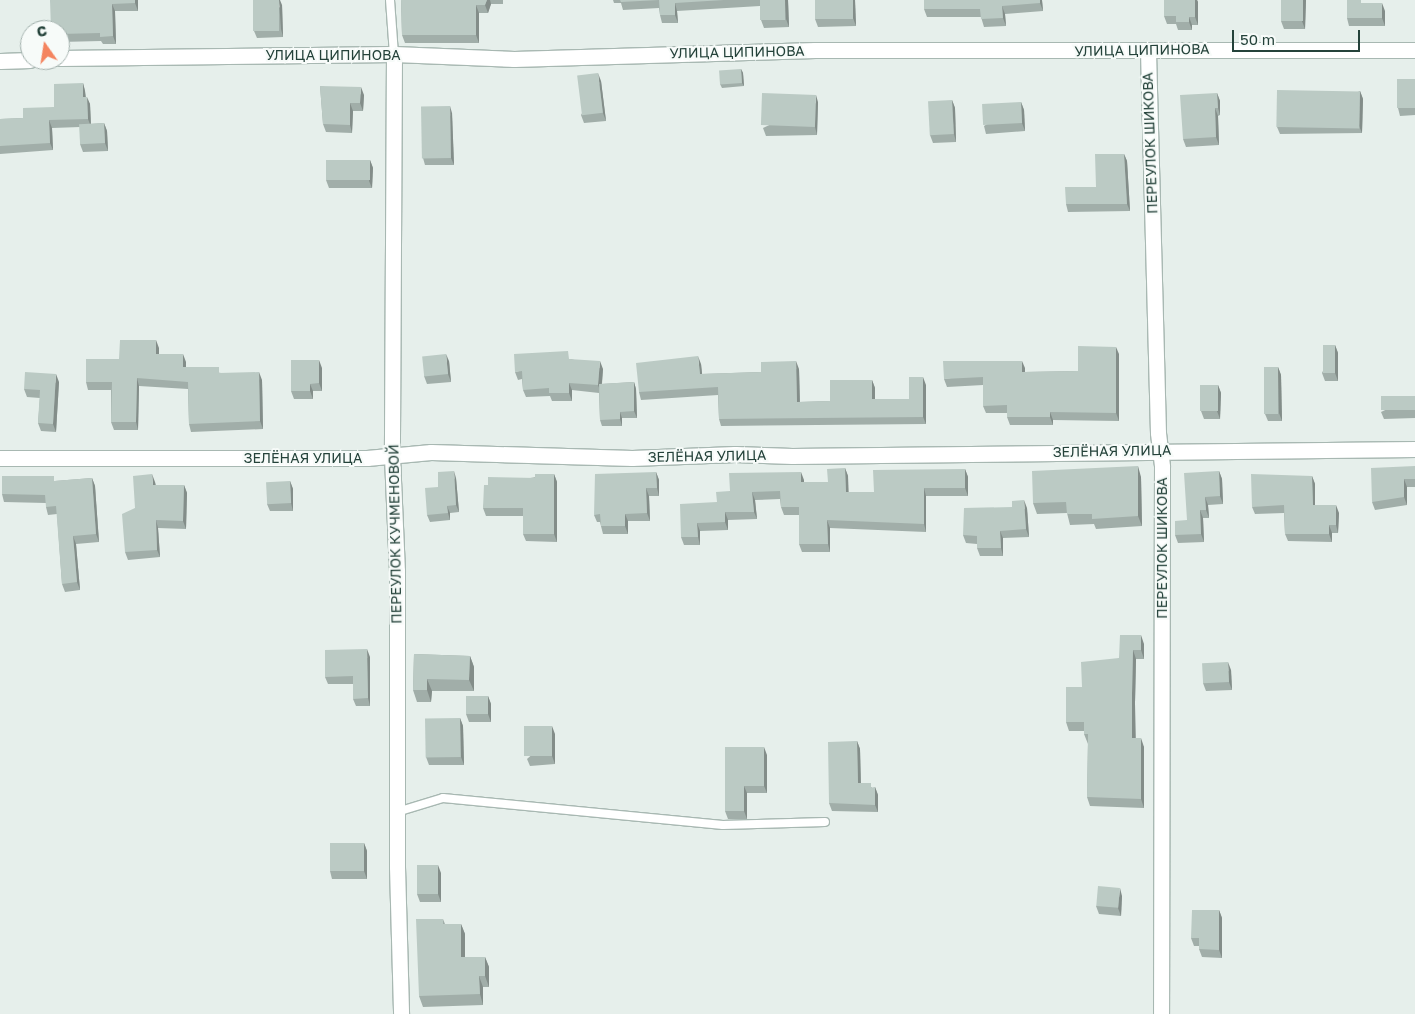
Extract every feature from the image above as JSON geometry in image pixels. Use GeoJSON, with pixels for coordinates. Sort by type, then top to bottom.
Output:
{"type":"FeatureCollection","features":[{"type":"Feature","properties":{"kind":"street","name":"УЛИЦА ЦИПИНОВА"},"geometry":{"type":"LineString","coordinates":[[70,58],[394,54],[514,59],[824,50],[1148,52],[1415,50]]}},
{"type":"Feature","properties":{"kind":"street","name":"ПЕРЕУЛОК ШИКОВА"},"geometry":{"type":"LineString","coordinates":[[1148,52],[1160,450],[1161,1014]]}},
{"type":"Feature","properties":{"kind":"street","name":"ПЕРЕУЛОК КУЧМЕНОВОЙ"},"geometry":{"type":"LineString","coordinates":[[394,54],[392,457],[397,571],[397,812],[401,1014]]}},
{"type":"Feature","properties":{"kind":"street"},"geometry":{"type":"LineString","coordinates":[[0,61],[20,60]]}},
{"type":"Feature","properties":{"kind":"street","name":"ЗЕЛЁНАЯ УЛИЦА"},"geometry":{"type":"LineString","coordinates":[[0,458],[392,457],[431,452],[632,458],[735,454],[792,456],[1160,450],[1415,450]]}},
{"type":"Feature","properties":{"kind":"lane"},"geometry":{"type":"LineString","coordinates":[[390,0],[394,54]]}},
{"type":"Feature","properties":{"kind":"lane"},"geometry":{"type":"LineString","coordinates":[[397,812],[443,798],[723,825],[825,822]]}},
{"type":"Feature","properties":{"kind":"building"},"geometry":{"type":"Polygon","coordinates":[[[50,0],[135,0],[135,3],[112,4],[113,36],[100,37],[100,33],[70,34],[70,20],[51,20],[50,0]]]}},
{"type":"Feature","properties":{"kind":"building"},"geometry":{"type":"Polygon","coordinates":[[[253,0],[279,0],[279,31],[253,31],[253,0]]]}},
{"type":"Feature","properties":{"kind":"building"},"geometry":{"type":"Polygon","coordinates":[[[401,0],[487,0],[485,5],[476,5],[476,35],[402,35],[401,0]]]}},
{"type":"Feature","properties":{"kind":"building"},"geometry":{"type":"Polygon","coordinates":[[[620,0],[659,0],[621,2],[620,0]]]}},
{"type":"Feature","properties":{"kind":"building"},"geometry":{"type":"Polygon","coordinates":[[[659,0],[724,0],[675,3],[675,15],[660,15],[659,0]]]}},
{"type":"Feature","properties":{"kind":"building"},"geometry":{"type":"Polygon","coordinates":[[[760,0],[785,0],[785,20],[760,20],[760,0]]]}},
{"type":"Feature","properties":{"kind":"building"},"geometry":{"type":"Polygon","coordinates":[[[815,0],[853,0],[853,19],[815,19],[815,0]]]}},
{"type":"Feature","properties":{"kind":"building"},"geometry":{"type":"Polygon","coordinates":[[[924,0],[1040,0],[1040,3],[1002,6],[1003,18],[981,19],[980,9],[924,9],[924,0]]]}},
{"type":"Feature","properties":{"kind":"building"},"geometry":{"type":"Polygon","coordinates":[[[1164,0],[1195,0],[1195,17],[1189,17],[1189,22],[1176,22],[1176,16],[1164,16],[1164,0]]]}},
{"type":"Feature","properties":{"kind":"building"},"geometry":{"type":"Polygon","coordinates":[[[1281,0],[1303,0],[1303,21],[1281,21],[1281,0]]]}},
{"type":"Feature","properties":{"kind":"building"},"geometry":{"type":"Polygon","coordinates":[[[1347,0],[1361,0],[1361,3],[1382,3],[1382,18],[1347,18],[1347,0]]]}},
{"type":"Feature","properties":{"kind":"building"},"geometry":{"type":"Polygon","coordinates":[[[741,69],[742,83],[720,85],[719,71],[741,69]]]}},
{"type":"Feature","properties":{"kind":"building"},"geometry":{"type":"Polygon","coordinates":[[[598,73],[603,113],[582,115],[577,76],[598,73]]]}},
{"type":"Feature","properties":{"kind":"building"},"geometry":{"type":"Polygon","coordinates":[[[1397,79],[1415,79],[1415,108],[1397,108],[1397,79]]]}},
{"type":"Feature","properties":{"kind":"building"},"geometry":{"type":"Polygon","coordinates":[[[83,83],[83,97],[87,97],[88,119],[49,120],[50,143],[0,146],[0,119],[23,118],[23,108],[54,107],[54,84],[83,83]]]}},
{"type":"Feature","properties":{"kind":"building"},"geometry":{"type":"Polygon","coordinates":[[[320,86],[361,87],[360,103],[350,103],[350,125],[323,124],[320,86]]]}},
{"type":"Feature","properties":{"kind":"building"},"geometry":{"type":"Polygon","coordinates":[[[1277,90],[1360,91],[1359,128],[1276,127],[1277,90]]]}},
{"type":"Feature","properties":{"kind":"building"},"geometry":{"type":"Polygon","coordinates":[[[762,93],[816,95],[815,127],[761,125],[762,93]]]}},
{"type":"Feature","properties":{"kind":"building"},"geometry":{"type":"Polygon","coordinates":[[[1217,93],[1218,108],[1215,108],[1216,137],[1183,139],[1180,95],[1217,93]]]}},
{"type":"Feature","properties":{"kind":"building"},"geometry":{"type":"Polygon","coordinates":[[[952,100],[954,134],[930,135],[928,101],[952,100]]]}},
{"type":"Feature","properties":{"kind":"building"},"geometry":{"type":"Polygon","coordinates":[[[1021,102],[1022,123],[983,125],[982,104],[1021,102]]]}},
{"type":"Feature","properties":{"kind":"building"},"geometry":{"type":"Polygon","coordinates":[[[450,106],[451,158],[422,158],[421,107],[450,106]]]}},
{"type":"Feature","properties":{"kind":"building"},"geometry":{"type":"Polygon","coordinates":[[[104,123],[105,143],[80,144],[79,124],[104,123]]]}},
{"type":"Feature","properties":{"kind":"building"},"geometry":{"type":"Polygon","coordinates":[[[1095,154],[1124,154],[1127,204],[1066,204],[1065,187],[1096,187],[1095,154]]]}},
{"type":"Feature","properties":{"kind":"building"},"geometry":{"type":"Polygon","coordinates":[[[326,160],[370,160],[370,180],[326,180],[326,160]]]}},
{"type":"Feature","properties":{"kind":"building"},"geometry":{"type":"Polygon","coordinates":[[[120,340],[156,340],[156,354],[183,354],[183,367],[219,367],[219,373],[259,372],[260,421],[189,424],[188,382],[137,378],[136,422],[111,422],[112,382],[86,382],[86,359],[119,359],[120,340]]]}},
{"type":"Feature","properties":{"kind":"building"},"geometry":{"type":"Polygon","coordinates":[[[1323,345],[1335,345],[1335,373],[1323,373],[1323,345]]]}},
{"type":"Feature","properties":{"kind":"building"},"geometry":{"type":"Polygon","coordinates":[[[1078,346],[1116,347],[1116,413],[1050,412],[1050,417],[1007,417],[1007,405],[983,406],[983,377],[944,379],[943,361],[1022,361],[1022,372],[1078,371],[1078,346]]]}},
{"type":"Feature","properties":{"kind":"building"},"geometry":{"type":"Polygon","coordinates":[[[568,351],[569,359],[600,361],[598,385],[569,383],[569,393],[549,393],[549,388],[523,390],[522,371],[515,372],[514,354],[568,351]]]}},
{"type":"Feature","properties":{"kind":"building"},"geometry":{"type":"Polygon","coordinates":[[[446,354],[448,374],[424,376],[422,357],[446,354]]]}},
{"type":"Feature","properties":{"kind":"building"},"geometry":{"type":"Polygon","coordinates":[[[698,356],[700,374],[761,372],[761,362],[796,361],[797,402],[830,401],[830,380],[872,380],[872,399],[909,399],[909,377],[923,377],[923,417],[719,419],[718,387],[639,392],[636,363],[698,356]]]}},
{"type":"Feature","properties":{"kind":"building"},"geometry":{"type":"Polygon","coordinates":[[[291,360],[319,360],[319,383],[310,384],[310,391],[291,391],[291,360]]]}},
{"type":"Feature","properties":{"kind":"building"},"geometry":{"type":"Polygon","coordinates":[[[1264,367],[1278,367],[1278,414],[1264,414],[1264,367]]]}},
{"type":"Feature","properties":{"kind":"building"},"geometry":{"type":"Polygon","coordinates":[[[25,372],[56,374],[53,424],[38,423],[40,390],[24,389],[25,372]]]}},
{"type":"Feature","properties":{"kind":"building"},"geometry":{"type":"Polygon","coordinates":[[[634,382],[634,411],[620,412],[620,419],[600,420],[599,384],[634,382]]]}},
{"type":"Feature","properties":{"kind":"building"},"geometry":{"type":"Polygon","coordinates":[[[1200,385],[1218,385],[1218,411],[1200,411],[1200,385]]]}},
{"type":"Feature","properties":{"kind":"building"},"geometry":{"type":"Polygon","coordinates":[[[1381,396],[1415,396],[1415,410],[1381,410],[1381,396]]]}},
{"type":"Feature","properties":{"kind":"building"},"geometry":{"type":"Polygon","coordinates":[[[1138,466],[1138,516],[1092,519],[1092,514],[1067,514],[1066,502],[1033,503],[1032,471],[1138,466]]]}},
{"type":"Feature","properties":{"kind":"building"},"geometry":{"type":"Polygon","coordinates":[[[1415,466],[1415,479],[1404,479],[1404,497],[1372,502],[1371,468],[1415,466]]]}},
{"type":"Feature","properties":{"kind":"building"},"geometry":{"type":"Polygon","coordinates":[[[845,468],[846,492],[874,492],[873,470],[965,469],[965,488],[924,488],[924,524],[827,520],[828,544],[799,544],[799,507],[781,507],[780,491],[752,492],[754,512],[725,512],[725,522],[697,523],[698,537],[681,537],[680,504],[717,502],[716,492],[730,491],[729,473],[801,472],[801,482],[828,482],[827,469],[845,468]]]}},
{"type":"Feature","properties":{"kind":"building"},"geometry":{"type":"Polygon","coordinates":[[[454,471],[456,505],[447,506],[448,513],[427,515],[425,488],[438,487],[438,472],[454,471]]]}},
{"type":"Feature","properties":{"kind":"building"},"geometry":{"type":"Polygon","coordinates":[[[1219,471],[1220,496],[1205,497],[1206,510],[1200,510],[1201,534],[1175,535],[1175,521],[1187,520],[1184,473],[1219,471]]]}},
{"type":"Feature","properties":{"kind":"building"},"geometry":{"type":"Polygon","coordinates":[[[656,472],[657,488],[646,488],[647,513],[625,514],[625,526],[601,526],[600,514],[594,515],[595,474],[656,472]]]}},
{"type":"Feature","properties":{"kind":"building"},"geometry":{"type":"Polygon","coordinates":[[[152,474],[153,485],[184,485],[183,521],[156,520],[157,550],[125,552],[122,514],[135,508],[133,476],[152,474]]]}},
{"type":"Feature","properties":{"kind":"building"},"geometry":{"type":"Polygon","coordinates":[[[535,474],[554,474],[554,534],[523,534],[523,508],[483,508],[484,485],[488,485],[488,477],[535,478],[535,474]]]}},
{"type":"Feature","properties":{"kind":"building"},"geometry":{"type":"Polygon","coordinates":[[[1251,474],[1312,476],[1313,505],[1336,505],[1336,525],[1329,525],[1329,534],[1285,534],[1284,505],[1252,507],[1251,474]]]}},
{"type":"Feature","properties":{"kind":"building"},"geometry":{"type":"Polygon","coordinates":[[[2,476],[54,476],[54,481],[92,478],[96,534],[73,536],[77,582],[62,584],[56,506],[46,507],[45,495],[2,494],[2,476]]]}},
{"type":"Feature","properties":{"kind":"building"},"geometry":{"type":"Polygon","coordinates":[[[290,481],[291,503],[267,504],[266,482],[290,481]]]}},
{"type":"Feature","properties":{"kind":"building"},"geometry":{"type":"Polygon","coordinates":[[[1024,500],[1026,529],[1000,531],[1001,548],[977,548],[977,536],[963,535],[964,508],[1012,507],[1012,501],[1024,500]]]}},
{"type":"Feature","properties":{"kind":"building"},"geometry":{"type":"Polygon","coordinates":[[[1120,635],[1141,635],[1141,650],[1133,650],[1132,738],[1141,738],[1141,799],[1087,797],[1088,734],[1084,734],[1084,722],[1066,722],[1066,687],[1082,687],[1081,662],[1119,658],[1120,635]]]}},
{"type":"Feature","properties":{"kind":"building"},"geometry":{"type":"Polygon","coordinates":[[[367,649],[368,698],[353,699],[353,676],[325,677],[325,650],[367,649]]]}},
{"type":"Feature","properties":{"kind":"building"},"geometry":{"type":"Polygon","coordinates":[[[414,654],[470,656],[469,680],[427,679],[427,690],[413,690],[414,654]]]}},
{"type":"Feature","properties":{"kind":"building"},"geometry":{"type":"Polygon","coordinates":[[[1228,662],[1229,682],[1203,683],[1202,663],[1228,662]]]}},
{"type":"Feature","properties":{"kind":"building"},"geometry":{"type":"Polygon","coordinates":[[[466,696],[488,696],[488,714],[466,714],[466,696]]]}},
{"type":"Feature","properties":{"kind":"building"},"geometry":{"type":"Polygon","coordinates":[[[460,718],[461,757],[426,758],[425,719],[460,718]]]}},
{"type":"Feature","properties":{"kind":"building"},"geometry":{"type":"Polygon","coordinates":[[[524,726],[552,726],[552,756],[524,756],[524,726]]]}},
{"type":"Feature","properties":{"kind":"building"},"geometry":{"type":"Polygon","coordinates":[[[857,741],[858,783],[871,783],[871,788],[875,787],[875,805],[829,803],[828,742],[857,741]]]}},
{"type":"Feature","properties":{"kind":"building"},"geometry":{"type":"Polygon","coordinates":[[[725,747],[764,747],[764,786],[744,786],[744,811],[725,811],[725,747]]]}},
{"type":"Feature","properties":{"kind":"building"},"geometry":{"type":"Polygon","coordinates":[[[330,843],[364,843],[364,871],[330,871],[330,843]]]}},
{"type":"Feature","properties":{"kind":"building"},"geometry":{"type":"Polygon","coordinates":[[[417,865],[438,865],[438,894],[417,894],[417,865]]]}},
{"type":"Feature","properties":{"kind":"building"},"geometry":{"type":"Polygon","coordinates":[[[1098,886],[1120,888],[1118,908],[1096,906],[1098,886]]]}},
{"type":"Feature","properties":{"kind":"building"},"geometry":{"type":"Polygon","coordinates":[[[1192,910],[1219,910],[1219,950],[1199,949],[1199,938],[1191,938],[1192,910]]]}},
{"type":"Feature","properties":{"kind":"building"},"geometry":{"type":"Polygon","coordinates":[[[416,919],[443,919],[443,924],[461,924],[461,957],[485,957],[485,976],[479,976],[480,994],[419,996],[416,919]]]}}]}
